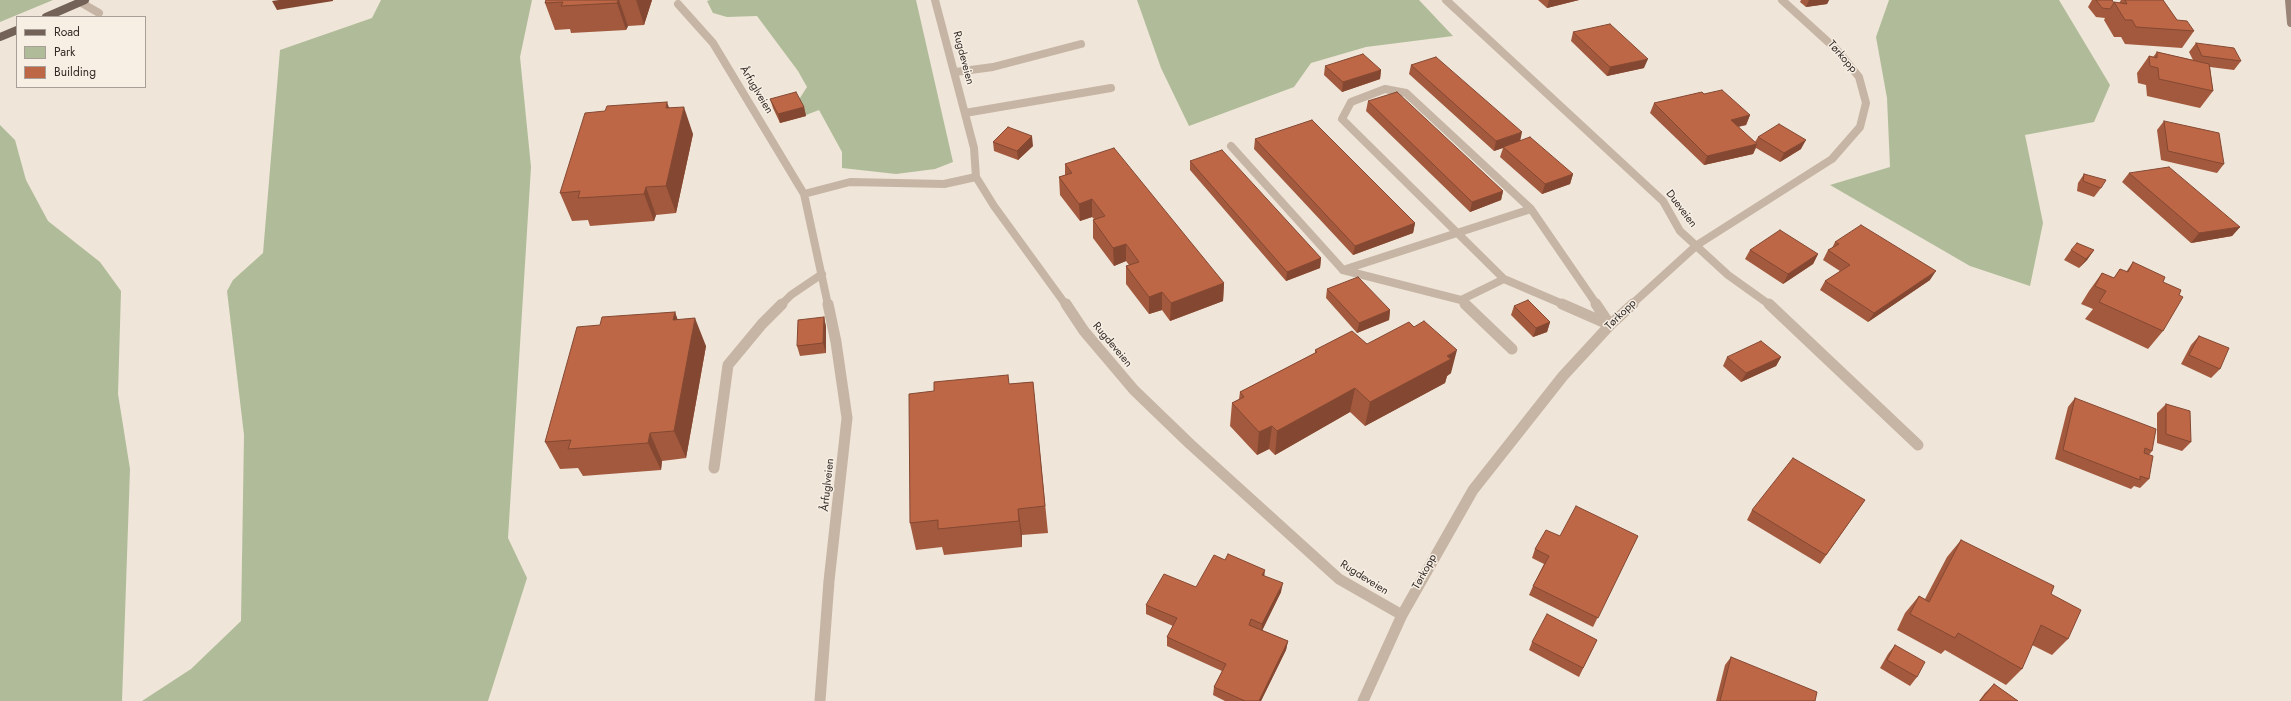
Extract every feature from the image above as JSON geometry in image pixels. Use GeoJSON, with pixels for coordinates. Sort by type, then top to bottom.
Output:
{"type":"FeatureCollection","features":[{"type":"Feature","properties":{"kind":"main road"},"geometry":{"type":"LineString","coordinates":[[2289,0],[2291,23]]}},
{"type":"Feature","properties":{"kind":"main road"},"geometry":{"type":"LineString","coordinates":[[48,16],[83,1]]}},
{"type":"Feature","properties":{"kind":"main road"},"geometry":{"type":"LineString","coordinates":[[0,37],[16,30]]}},
{"type":"Feature","properties":{"kind":"street","name":"Rugdeveien"},"geometry":{"type":"LineString","coordinates":[[935,0],[974,148],[976,177],[994,206],[1042,270],[1084,331],[1134,390],[1190,444],[1339,579],[1402,615]]}},
{"type":"Feature","properties":{"kind":"street","name":"Dueveien"},"geometry":{"type":"LineString","coordinates":[[1446,0],[1662,201],[1680,231],[1728,275],[1778,311],[1918,445]]}},
{"type":"Feature","properties":{"kind":"street","name":"Tørkopp"},"geometry":{"type":"LineString","coordinates":[[1363,701],[1402,615],[1472,490],[1564,376],[1610,324],[1697,246],[1832,159],[1860,127],[1866,103],[1859,77],[1837,50],[1782,0]]}},
{"type":"Feature","properties":{"kind":"street"},"geometry":{"type":"LineString","coordinates":[[83,1],[99,13]]}},
{"type":"Feature","properties":{"kind":"street","name":"Årfuglveien"},"geometry":{"type":"LineString","coordinates":[[678,4],[714,43],[804,194],[836,342],[847,418],[829,581],[820,701]]}},
{"type":"Feature","properties":{"kind":"street"},"geometry":{"type":"LineString","coordinates":[[955,72],[993,67],[1081,44]]}},
{"type":"Feature","properties":{"kind":"street"},"geometry":{"type":"LineString","coordinates":[[965,113],[1112,88]]}},
{"type":"Feature","properties":{"kind":"street"},"geometry":{"type":"LineString","coordinates":[[1385,89],[1406,93],[1531,209],[1610,324],[1504,279],[1342,119],[1351,102],[1385,89]]}},
{"type":"Feature","properties":{"kind":"street"},"geometry":{"type":"LineString","coordinates":[[1231,146],[1343,270],[1460,300],[1512,349]]}},
{"type":"Feature","properties":{"kind":"street"},"geometry":{"type":"LineString","coordinates":[[804,194],[850,182],[944,184],[976,177]]}},
{"type":"Feature","properties":{"kind":"street"},"geometry":{"type":"LineString","coordinates":[[1343,270],[1531,209]]}},
{"type":"Feature","properties":{"kind":"street"},"geometry":{"type":"LineString","coordinates":[[714,468],[728,365],[762,324],[791,295],[822,274]]}},
{"type":"Feature","properties":{"kind":"street"},"geometry":{"type":"LineString","coordinates":[[1460,300],[1504,279]]}},
{"type":"Feature","properties":{"kind":"green space"},"geometry":{"type":"Polygon","coordinates":[[[0,0],[53,0],[0,22],[0,0]]]}},
{"type":"Feature","properties":{"kind":"green space"},"geometry":{"type":"Polygon","coordinates":[[[381,0],[532,0],[520,57],[531,167],[508,538],[527,578],[488,701],[142,701],[191,669],[241,621],[244,435],[227,291],[233,280],[263,253],[280,50],[372,18],[381,0]]]}},
{"type":"Feature","properties":{"kind":"green space"},"geometry":{"type":"Polygon","coordinates":[[[916,0],[953,162],[935,169],[896,174],[842,168],[842,152],[819,110],[806,115],[798,101],[807,87],[798,71],[757,16],[727,17],[713,13],[707,1],[916,0]]]}},
{"type":"Feature","properties":{"kind":"green space"},"geometry":{"type":"Polygon","coordinates":[[[1137,0],[1419,0],[1453,36],[1366,47],[1311,63],[1294,87],[1189,126],[1161,68],[1137,0]]]}},
{"type":"Feature","properties":{"kind":"green space"},"geometry":{"type":"Polygon","coordinates":[[[1889,0],[2059,0],[2110,85],[2094,122],[2025,135],[2043,223],[2030,286],[1970,266],[1830,185],[1890,167],[1887,98],[1876,37],[1889,0]]]}},
{"type":"Feature","properties":{"kind":"green space"},"geometry":{"type":"Polygon","coordinates":[[[0,125],[15,140],[26,180],[48,221],[100,262],[121,291],[118,394],[130,469],[122,701],[0,701],[0,125]]]}},
{"type":"Feature","properties":{"kind":"building"},"geometry":{"type":"Polygon","coordinates":[[[546,0],[618,0],[617,3],[561,6],[563,2],[545,3],[546,0]]]}},
{"type":"Feature","properties":{"kind":"building"},"geometry":{"type":"Polygon","coordinates":[[[2096,0],[2112,0],[2114,3],[2110,9],[2102,8],[2096,0]]]}},
{"type":"Feature","properties":{"kind":"building"},"geometry":{"type":"Polygon","coordinates":[[[2125,0],[2163,0],[2177,20],[2187,21],[2194,31],[2136,27],[2132,20],[2125,20],[2114,2],[2127,4],[2125,0]]]}},
{"type":"Feature","properties":{"kind":"building"},"geometry":{"type":"Polygon","coordinates":[[[1610,24],[1648,59],[1610,67],[1573,32],[1610,24]]]}},
{"type":"Feature","properties":{"kind":"building"},"geometry":{"type":"Polygon","coordinates":[[[2196,43],[2234,48],[2241,61],[2202,56],[2196,43]]]}},
{"type":"Feature","properties":{"kind":"building"},"geometry":{"type":"Polygon","coordinates":[[[2157,52],[2209,64],[2213,91],[2159,79],[2158,68],[2150,66],[2149,56],[2157,58],[2157,52]]]}},
{"type":"Feature","properties":{"kind":"building"},"geometry":{"type":"Polygon","coordinates":[[[1363,54],[1381,70],[1343,82],[1325,66],[1363,54]]]}},
{"type":"Feature","properties":{"kind":"building"},"geometry":{"type":"Polygon","coordinates":[[[1436,57],[1522,132],[1496,141],[1411,65],[1436,57]]]}},
{"type":"Feature","properties":{"kind":"building"},"geometry":{"type":"Polygon","coordinates":[[[1722,90],[1750,115],[1731,120],[1757,144],[1707,156],[1654,103],[1702,92],[1704,94],[1722,90]]]}},
{"type":"Feature","properties":{"kind":"building"},"geometry":{"type":"Polygon","coordinates":[[[796,92],[804,107],[778,114],[770,99],[796,92]]]}},
{"type":"Feature","properties":{"kind":"building"},"geometry":{"type":"Polygon","coordinates":[[[1397,92],[1503,191],[1472,202],[1368,101],[1397,92]]]}},
{"type":"Feature","properties":{"kind":"building"},"geometry":{"type":"Polygon","coordinates":[[[667,102],[666,108],[684,107],[666,186],[646,187],[644,194],[578,198],[580,191],[560,193],[585,113],[605,111],[607,106],[667,102]]]}},
{"type":"Feature","properties":{"kind":"building"},"geometry":{"type":"Polygon","coordinates":[[[1312,120],[1415,223],[1355,246],[1255,139],[1312,120]]]}},
{"type":"Feature","properties":{"kind":"building"},"geometry":{"type":"Polygon","coordinates":[[[2164,121],[2219,133],[2224,164],[2168,151],[2164,121]]]}},
{"type":"Feature","properties":{"kind":"building"},"geometry":{"type":"Polygon","coordinates":[[[1779,124],[1806,140],[1784,153],[1758,137],[1779,124]]]}},
{"type":"Feature","properties":{"kind":"building"},"geometry":{"type":"Polygon","coordinates":[[[1008,127],[1032,136],[1017,151],[993,142],[1008,127]]]}},
{"type":"Feature","properties":{"kind":"building"},"geometry":{"type":"Polygon","coordinates":[[[1530,137],[1573,174],[1545,184],[1503,147],[1530,137]]]}},
{"type":"Feature","properties":{"kind":"building"},"geometry":{"type":"Polygon","coordinates":[[[1114,148],[1224,283],[1171,303],[1162,292],[1149,297],[1126,266],[1139,262],[1126,244],[1113,248],[1093,220],[1105,216],[1092,199],[1079,204],[1059,177],[1072,173],[1065,164],[1114,148]]]}},
{"type":"Feature","properties":{"kind":"building"},"geometry":{"type":"Polygon","coordinates":[[[1222,150],[1321,258],[1287,272],[1190,161],[1222,150]]]}},
{"type":"Feature","properties":{"kind":"building"},"geometry":{"type":"Polygon","coordinates":[[[2169,167],[2240,227],[2199,233],[2129,173],[2169,167]]]}},
{"type":"Feature","properties":{"kind":"building"},"geometry":{"type":"Polygon","coordinates":[[[2084,174],[2106,180],[2101,188],[2083,181],[2084,174]]]}},
{"type":"Feature","properties":{"kind":"building"},"geometry":{"type":"Polygon","coordinates":[[[1861,225],[1936,271],[1874,313],[1825,281],[1850,265],[1828,250],[1839,244],[1835,242],[1861,225]]]}},
{"type":"Feature","properties":{"kind":"building"},"geometry":{"type":"Polygon","coordinates":[[[1780,230],[1818,254],[1788,274],[1750,250],[1780,230]]]}},
{"type":"Feature","properties":{"kind":"building"},"geometry":{"type":"Polygon","coordinates":[[[2077,243],[2094,250],[2086,259],[2071,250],[2077,243]]]}},
{"type":"Feature","properties":{"kind":"building"},"geometry":{"type":"Polygon","coordinates":[[[2133,262],[2165,277],[2163,282],[2181,290],[2179,295],[2183,297],[2163,331],[2099,302],[2106,291],[2095,286],[2102,273],[2114,278],[2120,269],[2128,272],[2133,262]]]}},
{"type":"Feature","properties":{"kind":"building"},"geometry":{"type":"Polygon","coordinates":[[[1358,277],[1390,310],[1359,323],[1327,289],[1358,277]]]}},
{"type":"Feature","properties":{"kind":"building"},"geometry":{"type":"Polygon","coordinates":[[[1528,300],[1550,322],[1536,328],[1514,306],[1528,300]]]}},
{"type":"Feature","properties":{"kind":"building"},"geometry":{"type":"Polygon","coordinates":[[[675,312],[673,320],[695,318],[674,431],[650,433],[648,443],[568,449],[571,440],[545,442],[577,327],[600,325],[602,317],[675,312]]]}},
{"type":"Feature","properties":{"kind":"building"},"geometry":{"type":"Polygon","coordinates":[[[824,317],[823,343],[797,346],[798,320],[824,317]]]}},
{"type":"Feature","properties":{"kind":"building"},"geometry":{"type":"Polygon","coordinates":[[[1424,321],[1457,350],[1447,356],[1451,359],[1370,402],[1355,388],[1277,431],[1272,426],[1259,432],[1232,403],[1244,397],[1240,392],[1317,352],[1315,350],[1352,331],[1367,344],[1409,322],[1414,327],[1424,321]]]}},
{"type":"Feature","properties":{"kind":"building"},"geometry":{"type":"Polygon","coordinates":[[[2199,336],[2229,348],[2220,369],[2189,355],[2199,336]]]}},
{"type":"Feature","properties":{"kind":"building"},"geometry":{"type":"Polygon","coordinates":[[[1761,341],[1781,357],[1746,373],[1727,357],[1761,341]]]}},
{"type":"Feature","properties":{"kind":"building"},"geometry":{"type":"Polygon","coordinates":[[[1008,375],[1009,384],[1033,382],[1045,506],[1018,509],[1019,521],[938,529],[938,520],[910,523],[909,394],[934,391],[934,382],[1008,375]]]}},
{"type":"Feature","properties":{"kind":"building"},"geometry":{"type":"Polygon","coordinates":[[[2075,398],[2156,429],[2152,451],[2145,448],[2144,453],[2153,456],[2149,479],[2140,476],[2140,480],[2063,450],[2075,398]]]}},
{"type":"Feature","properties":{"kind":"building"},"geometry":{"type":"Polygon","coordinates":[[[2166,404],[2190,411],[2191,442],[2166,434],[2166,404]]]}},
{"type":"Feature","properties":{"kind":"building"},"geometry":{"type":"Polygon","coordinates":[[[1793,458],[1865,500],[1826,555],[1752,510],[1793,458]]]}},
{"type":"Feature","properties":{"kind":"building"},"geometry":{"type":"Polygon","coordinates":[[[1576,506],[1638,536],[1598,618],[1533,586],[1549,556],[1535,549],[1546,530],[1560,536],[1576,506]]]}},
{"type":"Feature","properties":{"kind":"building"},"geometry":{"type":"Polygon","coordinates":[[[1961,540],[2054,586],[2051,594],[2081,610],[2068,639],[2041,625],[2022,669],[1958,633],[1955,638],[1910,614],[1919,596],[1929,602],[1961,540]]]}},
{"type":"Feature","properties":{"kind":"building"},"geometry":{"type":"Polygon","coordinates":[[[1228,554],[1265,570],[1262,575],[1283,583],[1262,624],[1251,619],[1249,625],[1288,641],[1259,701],[1245,701],[1214,687],[1226,664],[1167,637],[1177,618],[1146,605],[1164,574],[1196,587],[1214,555],[1225,560],[1228,554]]]}},
{"type":"Feature","properties":{"kind":"building"},"geometry":{"type":"Polygon","coordinates":[[[1547,614],[1597,640],[1583,668],[1532,642],[1547,614]]]}},
{"type":"Feature","properties":{"kind":"building"},"geometry":{"type":"Polygon","coordinates":[[[1895,645],[1925,662],[1917,677],[1887,660],[1895,645]]]}},
{"type":"Feature","properties":{"kind":"building"},"geometry":{"type":"Polygon","coordinates":[[[1731,657],[1817,692],[1815,701],[1720,701],[1731,657]]]}},
{"type":"Feature","properties":{"kind":"building"},"geometry":{"type":"Polygon","coordinates":[[[1994,684],[2018,701],[1980,701],[1994,684]]]}}]}
